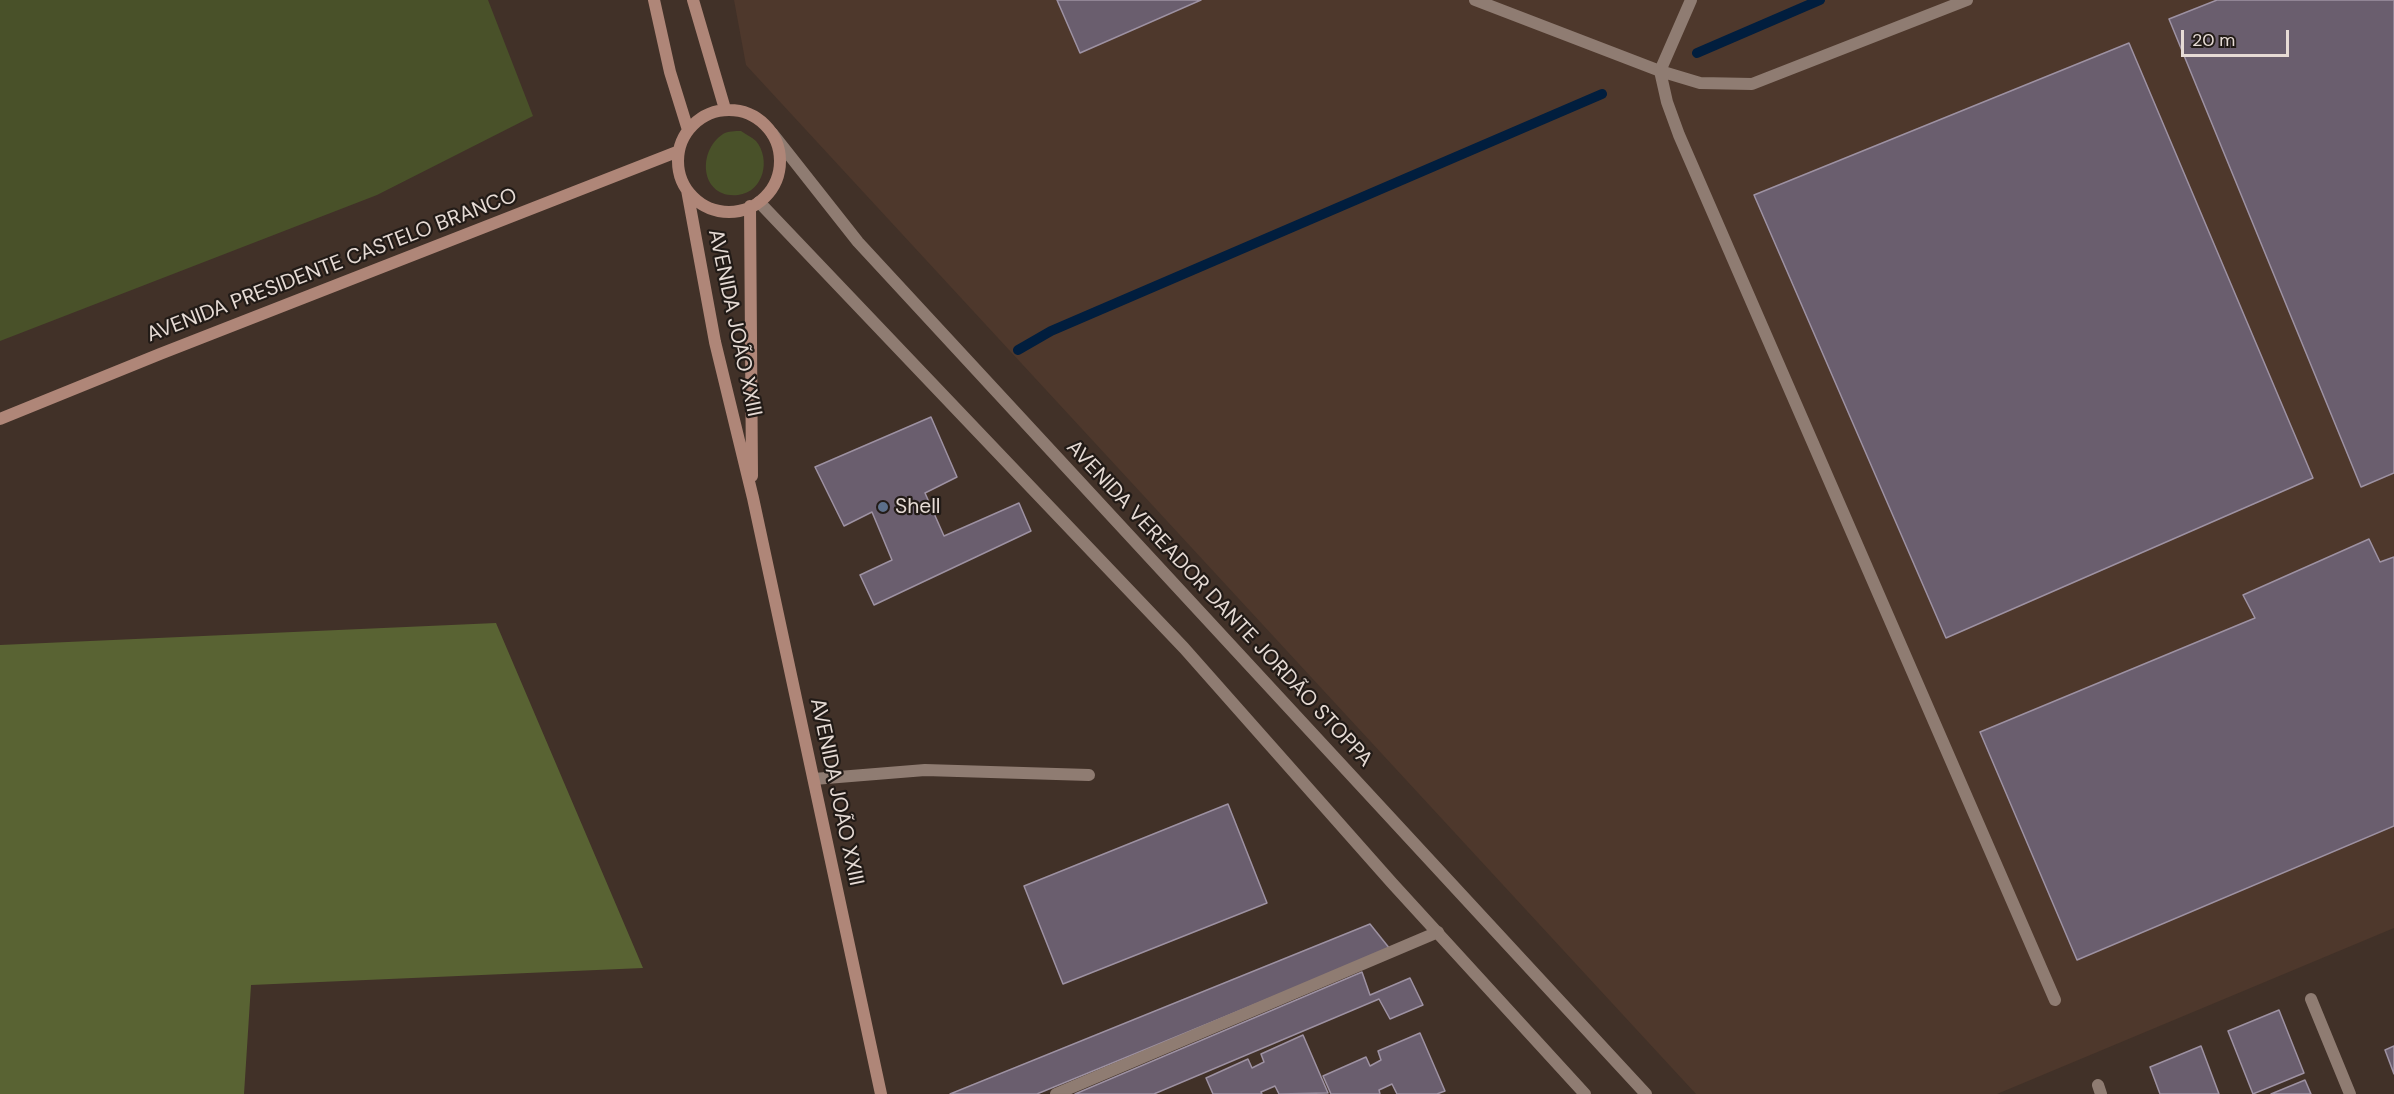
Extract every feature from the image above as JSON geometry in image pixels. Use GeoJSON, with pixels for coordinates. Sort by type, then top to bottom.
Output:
{"type":"FeatureCollection","features":[{"type":"Feature","properties":{"kind":"main road"},"geometry":{"type":"LineString","coordinates":[[654,0],[670,72],[688,130]]}},
{"type":"Feature","properties":{"kind":"main road"},"geometry":{"type":"LineString","coordinates":[[693,0],[725,109]]}},
{"type":"Feature","properties":{"kind":"main road"},"geometry":{"type":"LineString","coordinates":[[725,109],[746,112],[761,120],[772,133],[779,151],[779,170],[772,188],[754,204],[735,212],[708,207],[687,190],[679,171],[679,150],[688,130],[704,116],[725,109]]}},
{"type":"Feature","properties":{"kind":"main road","name":"AVENIDA PRESIDENTE CASTELO BRANCO"},"geometry":{"type":"LineString","coordinates":[[0,419],[679,150]]}},
{"type":"Feature","properties":{"kind":"main road","name":"AVENIDA JOÃO XXIII"},"geometry":{"type":"LineString","coordinates":[[687,190],[715,342],[753,498],[881,1094]]}},
{"type":"Feature","properties":{"kind":"main road","name":"AVENIDA JOÃO XXIII"},"geometry":{"type":"LineString","coordinates":[[753,498],[754,204]]}},
{"type":"Feature","properties":{"kind":"street"},"geometry":{"type":"LineString","coordinates":[[1475,0],[1660,71],[1700,83],[1752,84],[1967,0]]}},
{"type":"Feature","properties":{"kind":"street"},"geometry":{"type":"LineString","coordinates":[[1691,0],[1660,71],[1667,102],[1679,135],[2055,1000]]}},
{"type":"Feature","properties":{"kind":"street","name":"AVENIDA VEREADOR DANTE JORDÃO STOPPA"},"geometry":{"type":"LineString","coordinates":[[772,133],[858,242],[1646,1094]]}},
{"type":"Feature","properties":{"kind":"street"},"geometry":{"type":"LineString","coordinates":[[754,204],[1184,648],[1585,1094]]}},
{"type":"Feature","properties":{"kind":"street"},"geometry":{"type":"LineString","coordinates":[[814,779],[924,770],[1089,775]]}},
{"type":"Feature","properties":{"kind":"street"},"geometry":{"type":"LineString","coordinates":[[1056,1094],[1438,932]]}},
{"type":"Feature","properties":{"kind":"street"},"geometry":{"type":"LineString","coordinates":[[2311,999],[2350,1094]]}},
{"type":"Feature","properties":{"kind":"shaded area"},"geometry":{"type":"Polygon","coordinates":[[[734,0],[2394,0],[2394,928],[1997,1094],[1696,1094],[746,65],[734,0]]]}},
{"type":"Feature","properties":{"kind":"green space"},"geometry":{"type":"Polygon","coordinates":[[[0,0],[488,0],[533,116],[377,195],[0,341],[0,0]]]}},
{"type":"Feature","properties":{"kind":"green space"},"geometry":{"type":"Polygon","coordinates":[[[741,131],[756,141],[761,148],[764,165],[762,174],[754,188],[747,193],[726,194],[716,190],[710,182],[706,173],[706,162],[714,142],[723,134],[741,131]]]}},
{"type":"Feature","properties":{"kind":"green space"},"geometry":{"type":"Polygon","coordinates":[[[496,623],[643,968],[251,985],[244,1094],[0,1094],[0,645],[496,623]]]}},
{"type":"Feature","properties":{"kind":"building"},"geometry":{"type":"Polygon","coordinates":[[[1057,0],[1201,0],[1080,53],[1057,0]]]}},
{"type":"Feature","properties":{"kind":"building"},"geometry":{"type":"Polygon","coordinates":[[[2217,0],[2394,0],[2394,473],[2361,487],[2169,19],[2217,0]]]}},
{"type":"Feature","properties":{"kind":"building"},"geometry":{"type":"Polygon","coordinates":[[[2129,43],[2313,478],[1946,638],[1754,195],[2129,43]]]}},
{"type":"Feature","properties":{"kind":"building","name":"Shell"},"geometry":{"type":"Polygon","coordinates":[[[931,417],[957,477],[925,493],[944,536],[1019,503],[1031,531],[874,605],[860,575],[892,560],[872,512],[844,526],[815,467],[931,417]]]}},
{"type":"Feature","properties":{"kind":"building"},"geometry":{"type":"Polygon","coordinates":[[[2369,539],[2380,562],[2394,557],[2394,826],[2077,960],[1980,732],[2255,618],[2243,595],[2369,539]]]}},
{"type":"Feature","properties":{"kind":"building"},"geometry":{"type":"Polygon","coordinates":[[[1228,804],[1267,903],[1063,984],[1024,886],[1228,804]]]}},
{"type":"Feature","properties":{"kind":"building"},"geometry":{"type":"Polygon","coordinates":[[[1370,924],[1390,949],[1037,1094],[950,1094],[1370,924]]]}},
{"type":"Feature","properties":{"kind":"building"},"geometry":{"type":"Polygon","coordinates":[[[1362,972],[1370,995],[1410,978],[1423,1005],[1390,1019],[1379,999],[1154,1094],[1075,1094],[1362,972]]]}},
{"type":"Feature","properties":{"kind":"building"},"geometry":{"type":"Polygon","coordinates":[[[2279,1010],[2304,1073],[2253,1094],[2228,1031],[2279,1010]]]}},
{"type":"Feature","properties":{"kind":"building"},"geometry":{"type":"Polygon","coordinates":[[[1420,1033],[1445,1091],[1437,1094],[1397,1094],[1392,1084],[1379,1090],[1380,1094],[1331,1094],[1323,1076],[1366,1057],[1370,1066],[1381,1060],[1378,1051],[1420,1033]]]}},
{"type":"Feature","properties":{"kind":"building"},"geometry":{"type":"Polygon","coordinates":[[[1303,1035],[1328,1093],[1279,1094],[1275,1086],[1261,1092],[1262,1094],[1213,1094],[1206,1078],[1248,1059],[1252,1068],[1264,1062],[1261,1054],[1303,1035]]]}},
{"type":"Feature","properties":{"kind":"building"},"geometry":{"type":"Polygon","coordinates":[[[2201,1046],[2219,1094],[2160,1094],[2150,1067],[2201,1046]]]}},
{"type":"Feature","properties":{"kind":"building"},"geometry":{"type":"Polygon","coordinates":[[[2394,1046],[2394,1074],[2385,1050],[2394,1046]]]}},
{"type":"Feature","properties":{"kind":"building"},"geometry":{"type":"Polygon","coordinates":[[[2305,1080],[2311,1094],[2271,1094],[2305,1080]]]}},
{"type":"Feature","properties":{"kind":"waterway"},"geometry":{"type":"LineString","coordinates":[[1697,53],[1820,0]]}},
{"type":"Feature","properties":{"kind":"waterway"},"geometry":{"type":"LineString","coordinates":[[1018,350],[1051,331],[1602,94]]}},
{"type":"Feature","properties":{"kind":"place","name":"Shell"},"geometry":{"type":"Point","coordinates":[883,507]}}]}
